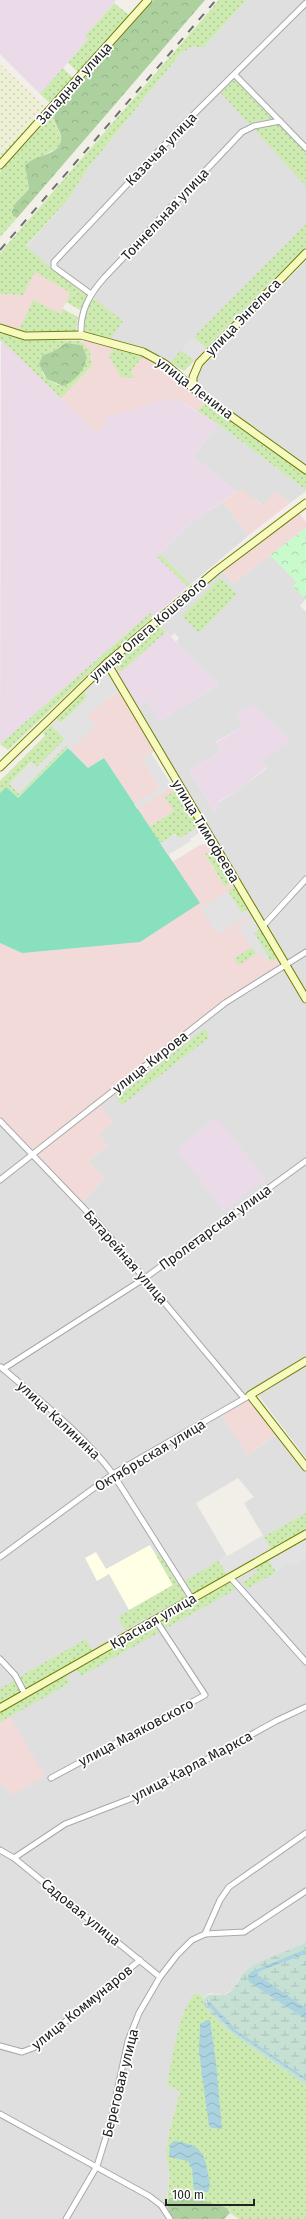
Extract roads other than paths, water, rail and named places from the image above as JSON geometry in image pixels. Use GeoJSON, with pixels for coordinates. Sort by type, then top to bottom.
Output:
{"type":"FeatureCollection","features":[{"type":"Feature","properties":{"kind":"street","name":"Западная улица"},"geometry":{"type":"LineString","coordinates":[[0,165],[148,0]]}},
{"type":"Feature","properties":{"kind":"street","name":"Казачья улица"},"geometry":{"type":"LineString","coordinates":[[91,294],[54,267],[54,262],[185,123],[306,3]]}},
{"type":"Feature","properties":{"kind":"street"},"geometry":{"type":"LineString","coordinates":[[235,75],[306,148]]}},
{"type":"Feature","properties":{"kind":"street","name":"Тоннельная улица"},"geometry":{"type":"LineString","coordinates":[[81,335],[81,318],[91,294],[242,132],[254,126],[280,121]]}},
{"type":"Feature","properties":{"kind":"street","name":"улица Энгельса"},"geometry":{"type":"LineString","coordinates":[[193,388],[193,377],[199,363],[306,253]]}},
{"type":"Feature","properties":{"kind":"street","name":"улица Ленина"},"geometry":{"type":"LineString","coordinates":[[0,328],[25,336],[81,335],[143,352],[165,364],[193,388],[306,470]]}},
{"type":"Feature","properties":{"kind":"street","name":"улица Олега Кошевого"},"geometry":{"type":"LineString","coordinates":[[0,767],[107,663],[216,571],[306,502]]}},
{"type":"Feature","properties":{"kind":"street","name":"улица Тимофеева"},"geometry":{"type":"LineString","coordinates":[[107,663],[306,998]]}},
{"type":"Feature","properties":{"kind":"street"},"geometry":{"type":"LineString","coordinates":[[263,926],[306,879]]}},
{"type":"Feature","properties":{"kind":"street","name":"улица Кирова"},"geometry":{"type":"LineString","coordinates":[[0,1180],[225,1003],[306,952]]}},
{"type":"Feature","properties":{"kind":"street","name":"Батарейная улица"},"geometry":{"type":"LineString","coordinates":[[0,1121],[98,1223],[306,1467]]}},
{"type":"Feature","properties":{"kind":"street","name":"Пролетарская улица"},"geometry":{"type":"LineString","coordinates":[[1,1368],[145,1278],[306,1161]]}},
{"type":"Feature","properties":{"kind":"street","name":"Октябрьская улица"},"geometry":{"type":"LineString","coordinates":[[0,1557],[113,1474],[247,1397],[306,1361]]}},
{"type":"Feature","properties":{"kind":"street","name":"улица Калинина"},"geometry":{"type":"LineString","coordinates":[[1,1368],[85,1440],[113,1474],[192,1599]]}},
{"type":"Feature","properties":{"kind":"street","name":"Красная улица"},"geometry":{"type":"LineString","coordinates":[[0,1708],[306,1534]]}},
{"type":"Feature","properties":{"kind":"street"},"geometry":{"type":"LineString","coordinates":[[230,1577],[306,1662]]}},
{"type":"Feature","properties":{"kind":"street","name":"улица Маяковского"},"geometry":{"type":"LineString","coordinates":[[51,1778],[205,1695],[156,1619]]}},
{"type":"Feature","properties":{"kind":"street"},"geometry":{"type":"LineString","coordinates":[[0,1659],[15,1675],[25,1694]]}},
{"type":"Feature","properties":{"kind":"street","name":"улица Карла Маркса"},"geometry":{"type":"LineString","coordinates":[[14,1858],[65,1824],[148,1792],[281,1718],[306,1707]]}},
{"type":"Feature","properties":{"kind":"street"},"geometry":{"type":"LineString","coordinates":[[205,1934],[220,1900],[229,1887],[306,1833]]}},
{"type":"Feature","properties":{"kind":"street","name":"Садовая улица"},"geometry":{"type":"LineString","coordinates":[[0,1850],[14,1858],[160,1977]]}},
{"type":"Feature","properties":{"kind":"street","name":"Береговая улица"},"geometry":{"type":"LineString","coordinates":[[66,2219],[97,2166],[110,2124],[128,2041],[140,2013],[160,1977],[187,1945],[205,1934],[244,1932],[306,1891]]}},
{"type":"Feature","properties":{"kind":"street","name":"улица Коммунаров"},"geometry":{"type":"LineString","coordinates":[[0,2046],[22,2052],[33,2048],[140,1960]]}},
{"type":"Feature","properties":{"kind":"street"},"geometry":{"type":"LineString","coordinates":[[0,2114],[97,2166],[155,2200],[170,2219]]}},
{"type":"Feature","properties":{"kind":"water"},"geometry":{"type":"Polygon","coordinates":[[[306,1949],[306,1954],[260,1971],[257,1974],[306,2008],[306,2020],[249,1982],[247,1978],[250,1972],[306,1949]]]}},
{"type":"Feature","properties":{"kind":"water"},"geometry":{"type":"Polygon","coordinates":[[[207,1999],[236,2030],[306,2078],[306,2081],[231,2030],[207,2004],[207,1999]]]}},
{"type":"Feature","properties":{"kind":"water"},"geometry":{"type":"Polygon","coordinates":[[[210,2020],[216,2062],[222,2129],[212,2128],[209,2126],[199,2052],[200,2024],[210,2020]]]}},
{"type":"Feature","properties":{"kind":"water"},"geometry":{"type":"Polygon","coordinates":[[[175,2141],[190,2144],[202,2154],[205,2159],[209,2180],[208,2192],[194,2191],[192,2169],[188,2161],[169,2157],[170,2144],[175,2141]]]}},
{"type":"Feature","properties":{"kind":"railway"},"geometry":{"type":"LineString","coordinates":[[0,250],[216,0]]}}]}
